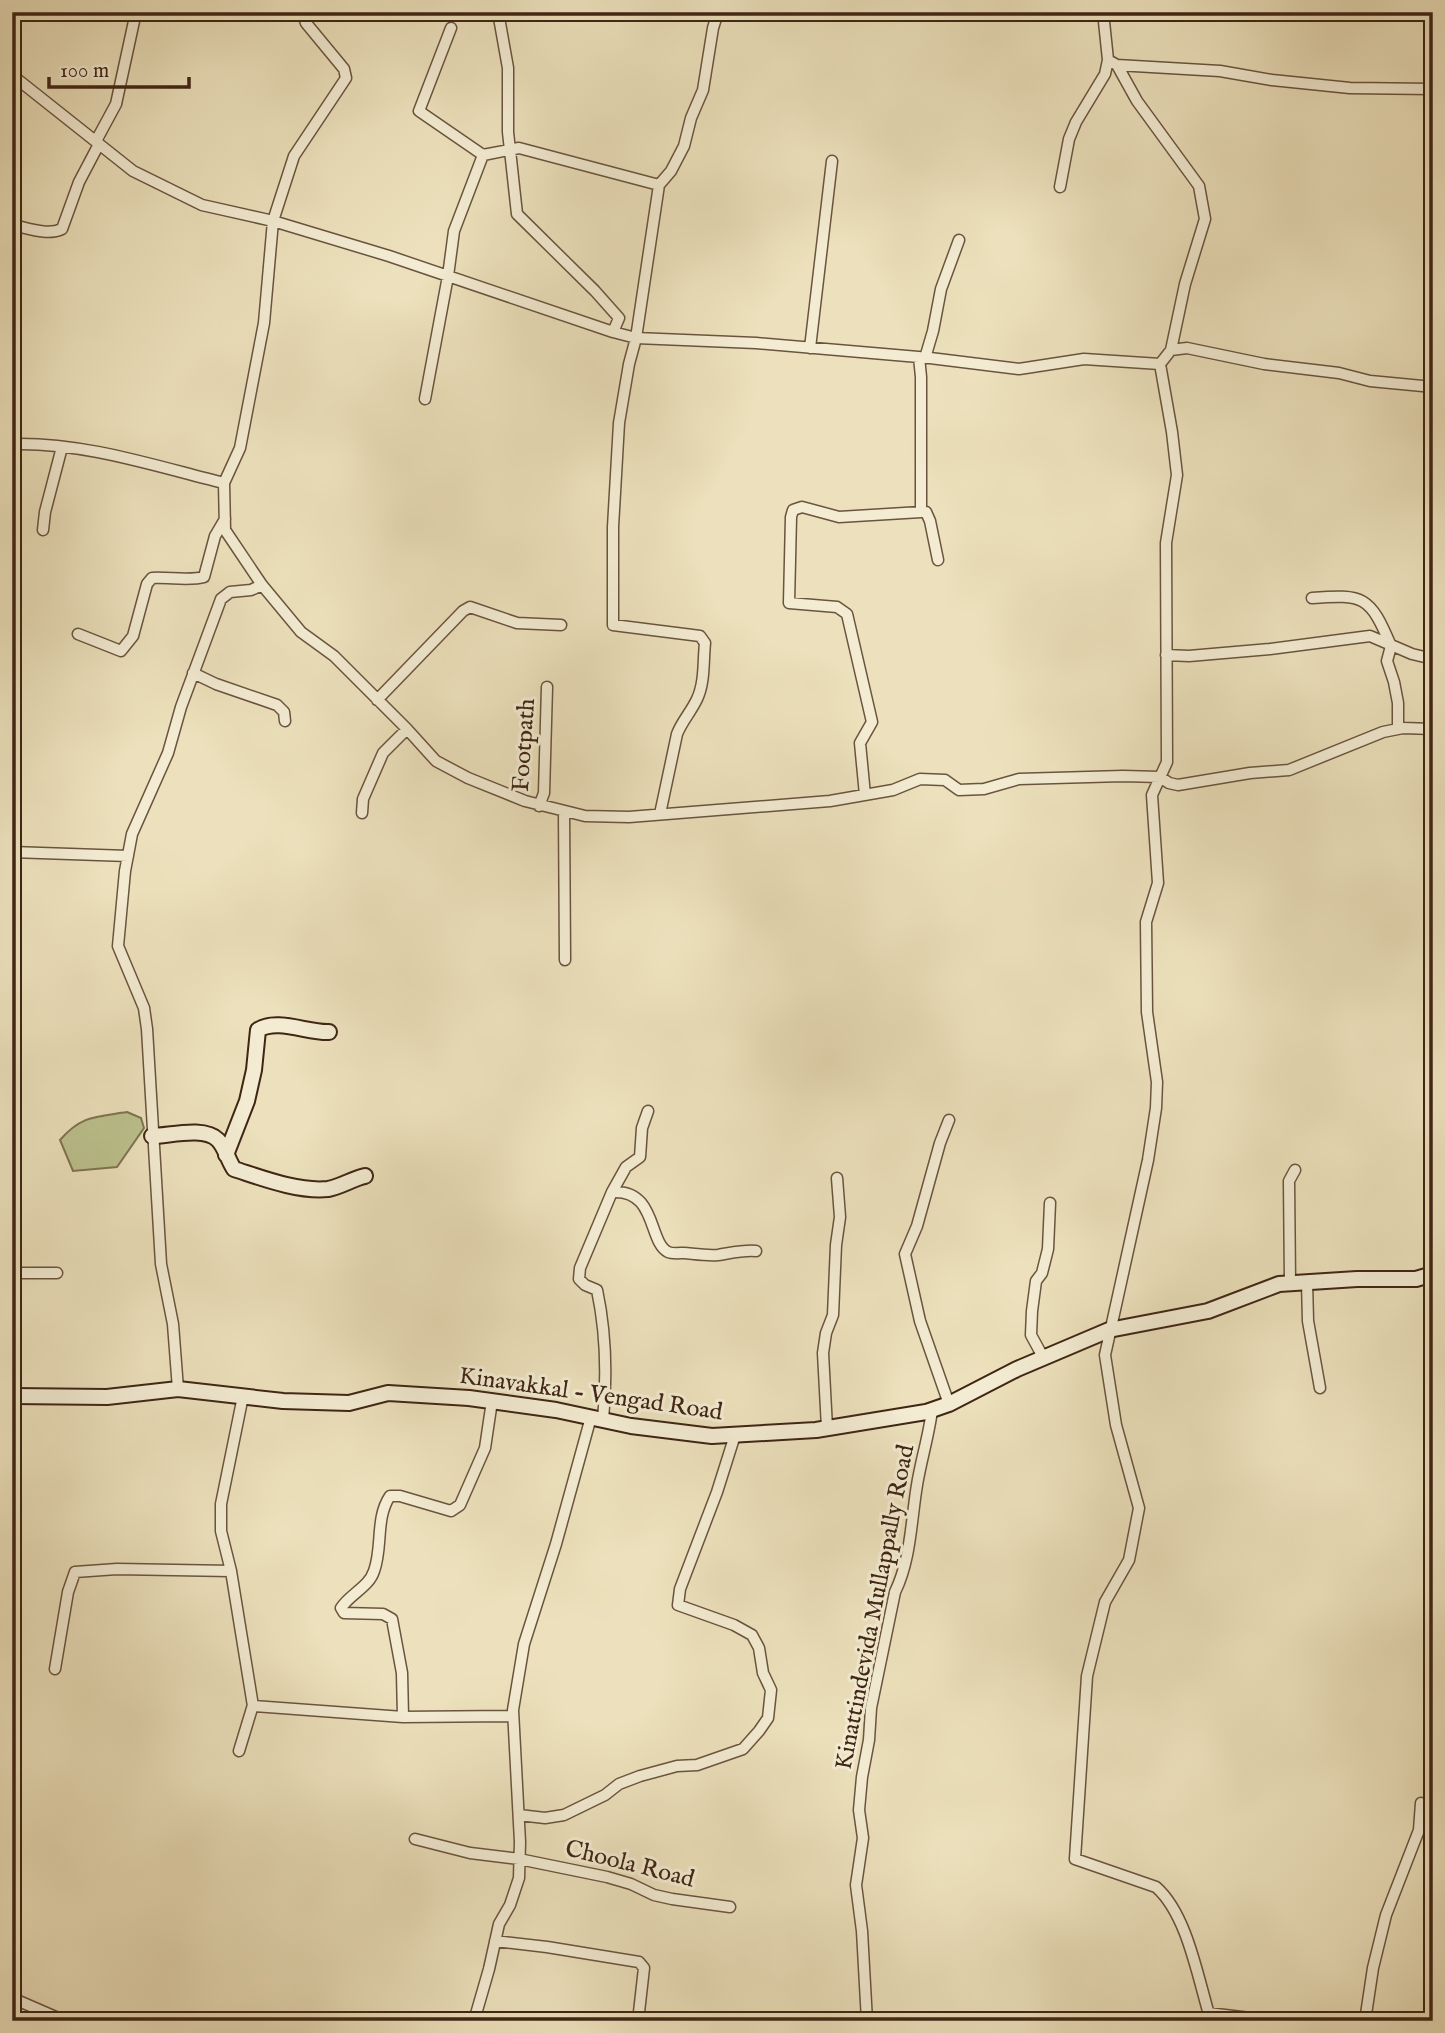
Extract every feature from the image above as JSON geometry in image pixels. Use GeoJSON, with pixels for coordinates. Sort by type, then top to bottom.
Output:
{"type":"FeatureCollection","features":[{"type":"Feature","properties":{"kind":"main road"},"geometry":{"type":"LineString","coordinates":[[226,1155],[247,1101],[254,1070],[258,1030],[275,1026],[329,1032]]}},
{"type":"Feature","properties":{"kind":"main road"},"geometry":{"type":"LineString","coordinates":[[152,1136],[184,1132],[214,1136],[234,1169],[317,1189],[331,1188],[365,1176]]}},
{"type":"Feature","properties":{"kind":"main road","name":"Kinavakkal - Vengad Road"},"geometry":{"type":"LineString","coordinates":[[12,1396],[107,1397],[178,1389],[283,1401],[349,1403],[388,1393],[492,1401],[556,1410],[631,1426],[712,1436],[827,1428],[932,1410],[949,1404],[1017,1368],[1109,1330],[1208,1311],[1279,1284],[1357,1279],[1416,1279],[1433,1273]]}},
{"type":"Feature","properties":{"kind":"street"},"geometry":{"type":"LineString","coordinates":[[12,225],[46,232],[62,229],[79,182],[116,104],[136,12]]}},
{"type":"Feature","properties":{"kind":"street"},"geometry":{"type":"LineString","coordinates":[[302,12],[306,23],[344,69],[346,78],[294,156],[273,221],[264,323],[240,448],[223,483],[225,530],[262,585],[302,632],[334,656],[436,761],[468,778],[540,806],[585,816],[629,817],[831,802],[893,790],[920,779],[945,780],[959,790],[984,789],[1019,779],[1123,776],[1160,777],[1178,785],[1250,773],[1282,771],[1383,732],[1433,729]]}},
{"type":"Feature","properties":{"kind":"street"},"geometry":{"type":"LineString","coordinates":[[498,12],[508,68],[510,150],[517,214],[595,291],[618,318],[613,332]]}},
{"type":"Feature","properties":{"kind":"street"},"geometry":{"type":"LineString","coordinates":[[660,814],[677,734],[681,722],[697,699],[703,680],[705,643],[700,636],[613,625],[613,527],[619,423],[636,338],[659,185],[671,171],[684,146],[691,118],[704,90],[718,12]]}},
{"type":"Feature","properties":{"kind":"street"},"geometry":{"type":"LineString","coordinates":[[1103,12],[1113,63],[1136,101],[1199,186],[1205,219],[1185,284],[1171,350],[1160,364],[1177,475],[1166,543],[1167,762],[1152,795],[1158,883],[1146,922],[1147,1012],[1157,1082],[1156,1108],[1148,1160],[1105,1355],[1116,1425],[1139,1508],[1129,1560],[1105,1602],[1087,1676],[1076,1859],[1156,1887],[1167,1896],[1182,1923],[1209,2017],[1275,2021]]}},
{"type":"Feature","properties":{"kind":"street"},"geometry":{"type":"LineString","coordinates":[[450,28],[419,111],[484,155],[519,148],[659,185]]}},
{"type":"Feature","properties":{"kind":"street"},"geometry":{"type":"LineString","coordinates":[[1113,63],[1220,71],[1272,80],[1350,88],[1433,89]]}},
{"type":"Feature","properties":{"kind":"street"},"geometry":{"type":"LineString","coordinates":[[1060,187],[1069,139],[1076,122],[1113,63]]}},
{"type":"Feature","properties":{"kind":"street"},"geometry":{"type":"LineString","coordinates":[[12,75],[133,171],[202,205],[273,221],[636,338],[922,357],[1019,369],[1084,359],[1160,364]]}},
{"type":"Feature","properties":{"kind":"street"},"geometry":{"type":"LineString","coordinates":[[425,399],[454,231],[484,155]]}},
{"type":"Feature","properties":{"kind":"street"},"geometry":{"type":"LineString","coordinates":[[810,348],[832,161]]}},
{"type":"Feature","properties":{"kind":"street"},"geometry":{"type":"LineString","coordinates":[[920,512],[922,357],[933,331],[941,289],[959,240]]}},
{"type":"Feature","properties":{"kind":"street"},"geometry":{"type":"LineString","coordinates":[[1171,350],[1187,348],[1264,364],[1339,373],[1370,381],[1433,387]]}},
{"type":"Feature","properties":{"kind":"street"},"geometry":{"type":"LineString","coordinates":[[12,444],[86,450],[223,483]]}},
{"type":"Feature","properties":{"kind":"street"},"geometry":{"type":"LineString","coordinates":[[43,530],[62,447]]}},
{"type":"Feature","properties":{"kind":"street"},"geometry":{"type":"LineString","coordinates":[[865,795],[860,743],[872,722],[857,650],[847,614],[843,610],[789,603],[793,510],[802,507],[839,517],[926,512],[938,560]]}},
{"type":"Feature","properties":{"kind":"street"},"geometry":{"type":"LineString","coordinates":[[79,634],[121,651],[133,636],[147,583],[152,578],[204,577],[215,536],[225,519]]}},
{"type":"Feature","properties":{"kind":"street"},"geometry":{"type":"LineString","coordinates":[[178,1389],[173,1324],[161,1264],[152,1136],[151,1074],[144,1008],[118,946],[132,834],[168,753],[193,673],[225,594],[251,590],[262,585]]}},
{"type":"Feature","properties":{"kind":"street"},"geometry":{"type":"LineString","coordinates":[[1311,598],[1358,597],[1378,617],[1391,646],[1387,661],[1398,702],[1398,729]]}},
{"type":"Feature","properties":{"kind":"street"},"geometry":{"type":"LineString","coordinates":[[377,700],[435,639],[470,607],[517,623],[561,625]]}},
{"type":"Feature","properties":{"kind":"street"},"geometry":{"type":"LineString","coordinates":[[1166,655],[1189,656],[1270,649],[1370,636],[1391,646],[1433,659]]}},
{"type":"Feature","properties":{"kind":"street"},"geometry":{"type":"LineString","coordinates":[[193,673],[277,705],[284,712],[285,721]]}},
{"type":"Feature","properties":{"kind":"street","name":"Footpath"},"geometry":{"type":"LineString","coordinates":[[540,806],[544,793],[547,687]]}},
{"type":"Feature","properties":{"kind":"street"},"geometry":{"type":"LineString","coordinates":[[362,813],[363,799],[383,753],[407,729]]}},
{"type":"Feature","properties":{"kind":"street"},"geometry":{"type":"LineString","coordinates":[[564,811],[565,960]]}},
{"type":"Feature","properties":{"kind":"street"},"geometry":{"type":"LineString","coordinates":[[12,852],[128,856]]}},
{"type":"Feature","properties":{"kind":"street"},"geometry":{"type":"LineString","coordinates":[[474,2021],[499,1924],[510,1905],[519,1878],[519,1815],[513,1716],[524,1644],[606,1390],[601,1310],[597,1290],[579,1279],[580,1268],[612,1192],[626,1167],[640,1157],[642,1128],[648,1111]]}},
{"type":"Feature","properties":{"kind":"street"},"geometry":{"type":"LineString","coordinates":[[949,1120],[917,1226],[905,1254],[920,1321],[949,1404]]}},
{"type":"Feature","properties":{"kind":"street"},"geometry":{"type":"LineString","coordinates":[[1290,1283],[1289,1181],[1295,1170]]}},
{"type":"Feature","properties":{"kind":"street"},"geometry":{"type":"LineString","coordinates":[[827,1428],[823,1353],[825,1333],[833,1315],[840,1217],[837,1178]]}},
{"type":"Feature","properties":{"kind":"street"},"geometry":{"type":"LineString","coordinates":[[612,1192],[623,1191],[638,1199],[652,1221],[662,1247],[669,1252],[716,1255],[741,1250],[756,1251]]}},
{"type":"Feature","properties":{"kind":"street"},"geometry":{"type":"LineString","coordinates":[[1043,1357],[1031,1335],[1032,1311],[1036,1281],[1042,1273],[1048,1250],[1050,1203]]}},
{"type":"Feature","properties":{"kind":"street"},"geometry":{"type":"LineString","coordinates":[[12,1273],[57,1273]]}},
{"type":"Feature","properties":{"kind":"street"},"geometry":{"type":"LineString","coordinates":[[1307,1282],[1308,1321],[1320,1388]]}},
{"type":"Feature","properties":{"kind":"street"},"geometry":{"type":"LineString","coordinates":[[239,1751],[253,1705],[232,1571],[221,1531],[221,1504],[243,1396]]}},
{"type":"Feature","properties":{"kind":"street"},"geometry":{"type":"LineString","coordinates":[[403,1717],[402,1673],[392,1619],[383,1614],[344,1613],[341,1608],[348,1597],[364,1586],[374,1574],[380,1525],[385,1503],[390,1496],[400,1496],[451,1511],[460,1506],[485,1447],[492,1401]]}},
{"type":"Feature","properties":{"kind":"street","name":"Kinattindevida Mullappally Road"},"geometry":{"type":"LineString","coordinates":[[867,2021],[862,1930],[856,1885],[863,1838],[859,1810],[862,1777],[869,1740],[871,1708],[895,1592],[902,1578],[909,1545],[932,1410]]}},
{"type":"Feature","properties":{"kind":"street"},"geometry":{"type":"LineString","coordinates":[[519,1815],[545,1818],[564,1815],[605,1795],[619,1784],[640,1776],[677,1766],[697,1765],[743,1749],[768,1718],[771,1690],[763,1673],[759,1648],[752,1634],[678,1605],[680,1589],[717,1492],[734,1434]]}},
{"type":"Feature","properties":{"kind":"street"},"geometry":{"type":"LineString","coordinates":[[55,1670],[68,1592],[75,1572],[117,1569],[232,1571]]}},
{"type":"Feature","properties":{"kind":"street"},"geometry":{"type":"LineString","coordinates":[[253,1705],[403,1717],[513,1716]]}},
{"type":"Feature","properties":{"kind":"street"},"geometry":{"type":"LineString","coordinates":[[1365,2021],[1373,1968],[1386,1915],[1419,1830],[1421,1803]]}},
{"type":"Feature","properties":{"kind":"street","name":"Choola Road"},"geometry":{"type":"LineString","coordinates":[[415,1839],[470,1853],[519,1859],[607,1877],[672,1899],[730,1907]]}},
{"type":"Feature","properties":{"kind":"street"},"geometry":{"type":"LineString","coordinates":[[495,1941],[639,1962],[644,1968],[638,2021]]}},
{"type":"Feature","properties":{"kind":"street"},"geometry":{"type":"LineString","coordinates":[[12,1998],[65,2021]]}},
{"type":"Feature","properties":{"kind":"green space"},"geometry":{"type":"Polygon","coordinates":[[[127,1112],[141,1118],[144,1128],[117,1167],[73,1171],[60,1140],[83,1121],[127,1112]]]}}]}
